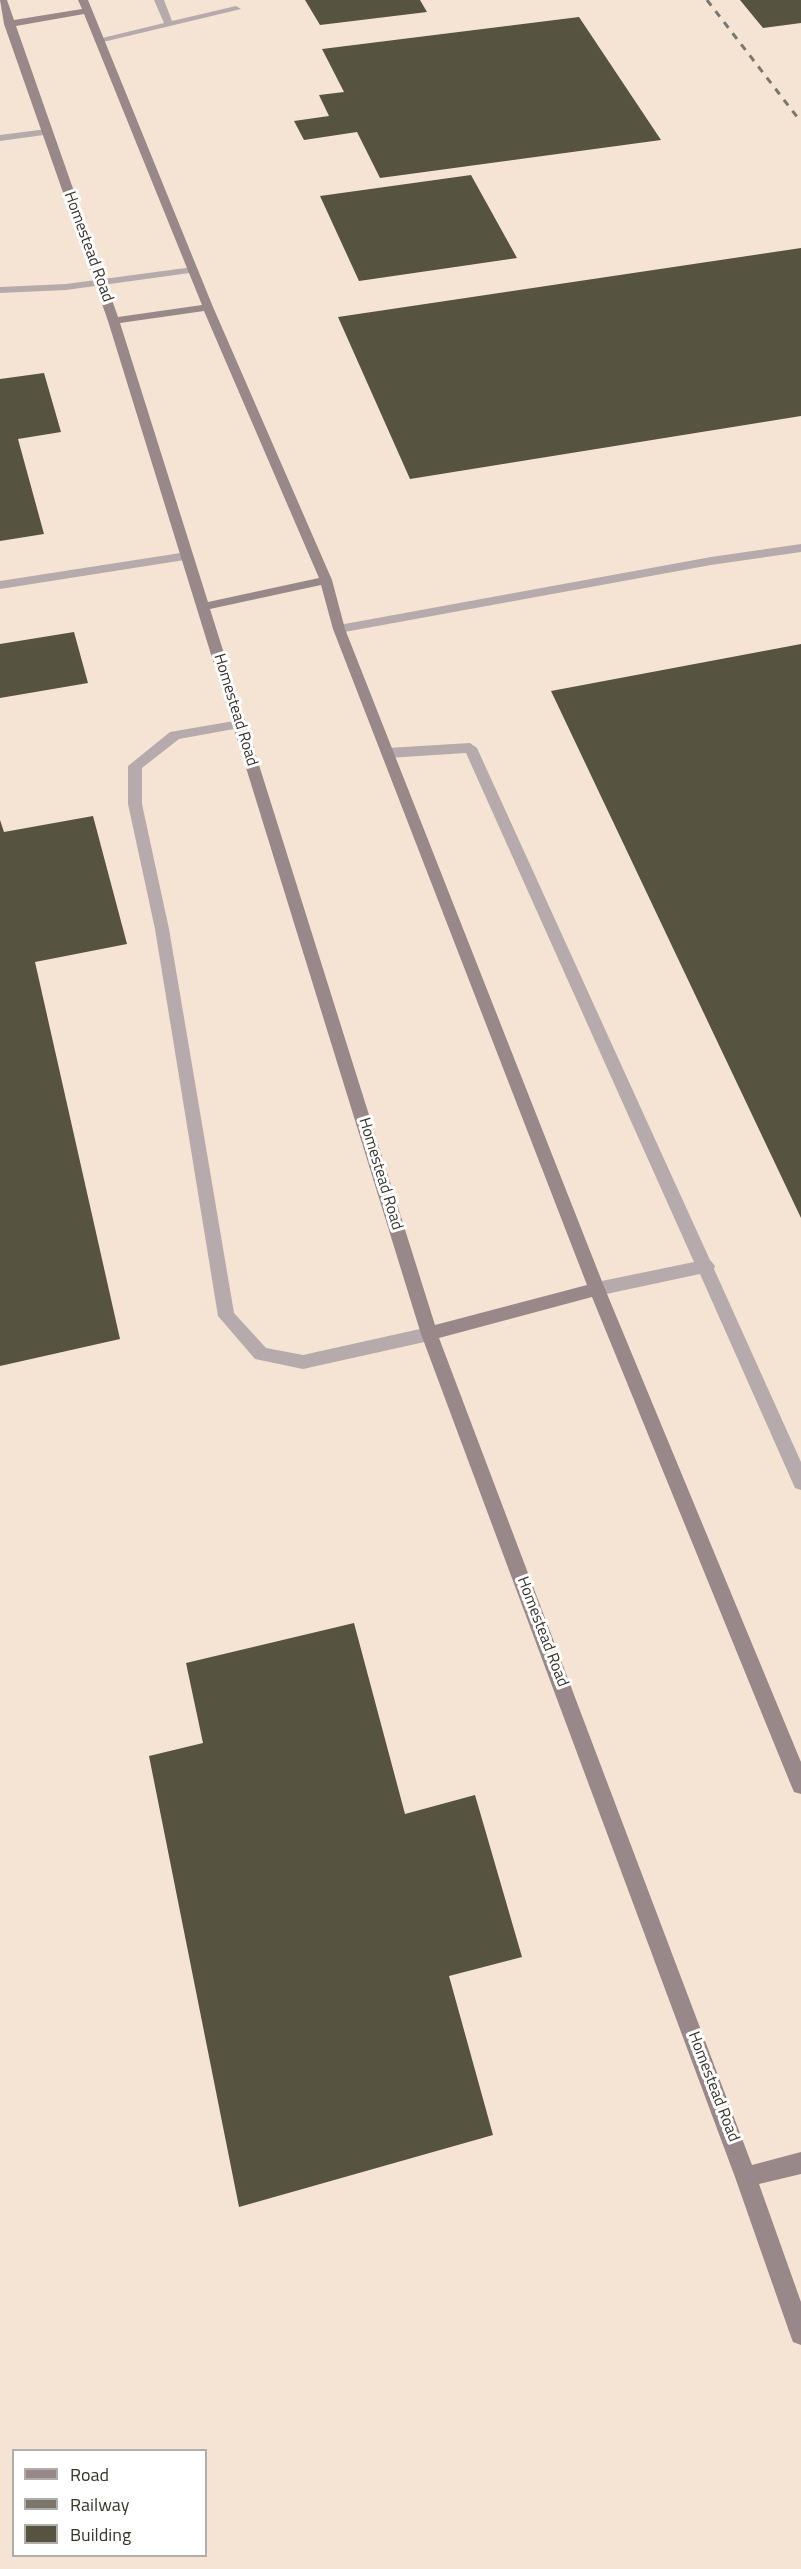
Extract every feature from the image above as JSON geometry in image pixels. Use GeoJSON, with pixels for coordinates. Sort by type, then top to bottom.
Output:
{"type":"FeatureCollection","features":[{"type":"Feature","properties":{"kind":"main road","name":"Homestead Road"},"geometry":{"type":"LineString","coordinates":[[1,1],[114,321],[429,1334],[746,2177],[801,2334]]}},
{"type":"Feature","properties":{"kind":"main road"},"geometry":{"type":"LineString","coordinates":[[9,24],[85,5],[208,307],[326,580],[339,628],[597,1290],[801,1785]]}},
{"type":"Feature","properties":{"kind":"main road"},"geometry":{"type":"LineString","coordinates":[[114,321],[208,307]]}},
{"type":"Feature","properties":{"kind":"main road"},"geometry":{"type":"LineString","coordinates":[[203,607],[326,580]]}},
{"type":"Feature","properties":{"kind":"main road"},"geometry":{"type":"LineString","coordinates":[[429,1334],[597,1290]]}},
{"type":"Feature","properties":{"kind":"main road"},"geometry":{"type":"LineString","coordinates":[[746,2177],[801,2163]]}},
{"type":"Feature","properties":{"kind":"lane"},"geometry":{"type":"LineString","coordinates":[[159,0],[169,24]]}},
{"type":"Feature","properties":{"kind":"lane"},"geometry":{"type":"LineString","coordinates":[[99,40],[236,9]]}},
{"type":"Feature","properties":{"kind":"lane"},"geometry":{"type":"LineString","coordinates":[[0,138],[47,132]]}},
{"type":"Feature","properties":{"kind":"lane"},"geometry":{"type":"LineString","coordinates":[[0,290],[101,283],[193,270]]}},
{"type":"Feature","properties":{"kind":"lane"},"geometry":{"type":"LineString","coordinates":[[339,628],[711,561],[801,548]]}},
{"type":"Feature","properties":{"kind":"lane"},"geometry":{"type":"LineString","coordinates":[[0,585],[187,556]]}},
{"type":"Feature","properties":{"kind":"lane"},"geometry":{"type":"LineString","coordinates":[[240,724],[175,735],[135,766],[135,804],[162,929],[226,1316],[261,1354],[303,1362],[429,1334]]}},
{"type":"Feature","properties":{"kind":"lane"},"geometry":{"type":"LineString","coordinates":[[388,753],[470,748],[707,1266],[801,1482]]}},
{"type":"Feature","properties":{"kind":"lane"},"geometry":{"type":"LineString","coordinates":[[597,1290],[707,1266]]}},
{"type":"Feature","properties":{"kind":"shaded area"},"geometry":{"type":"Polygon","coordinates":[[[0,0],[801,0],[801,2569],[0,2569],[0,0]]]}},
{"type":"Feature","properties":{"kind":"building"},"geometry":{"type":"Polygon","coordinates":[[[305,0],[420,0],[427,12],[320,25],[305,0]]]}},
{"type":"Feature","properties":{"kind":"building"},"geometry":{"type":"Polygon","coordinates":[[[740,0],[801,0],[801,23],[763,28],[740,0]]]}},
{"type":"Feature","properties":{"kind":"building"},"geometry":{"type":"Polygon","coordinates":[[[579,17],[661,140],[380,178],[357,132],[304,140],[294,121],[329,116],[319,95],[344,92],[322,49],[579,17]]]}},
{"type":"Feature","properties":{"kind":"building"},"geometry":{"type":"Polygon","coordinates":[[[471,175],[517,258],[359,281],[320,196],[471,175]]]}},
{"type":"Feature","properties":{"kind":"building"},"geometry":{"type":"Polygon","coordinates":[[[801,248],[801,416],[410,479],[338,317],[801,248]]]}},
{"type":"Feature","properties":{"kind":"building"},"geometry":{"type":"Polygon","coordinates":[[[44,373],[61,432],[18,439],[44,534],[0,541],[0,379],[44,373]]]}},
{"type":"Feature","properties":{"kind":"building"},"geometry":{"type":"Polygon","coordinates":[[[74,632],[88,683],[0,698],[0,644],[74,632]]]}},
{"type":"Feature","properties":{"kind":"building"},"geometry":{"type":"Polygon","coordinates":[[[801,644],[801,1218],[551,691],[801,644]]]}},
{"type":"Feature","properties":{"kind":"building"},"geometry":{"type":"Polygon","coordinates":[[[93,816],[127,944],[35,962],[120,1339],[0,1366],[0,820],[4,832],[93,816]]]}},
{"type":"Feature","properties":{"kind":"building"},"geometry":{"type":"Polygon","coordinates":[[[354,1623],[405,1814],[475,1795],[522,1957],[449,1976],[493,2135],[239,2207],[149,1756],[203,1743],[186,1663],[354,1623]]]}},
{"type":"Feature","properties":{"kind":"railway"},"geometry":{"type":"LineString","coordinates":[[707,0],[801,122]]}}]}
